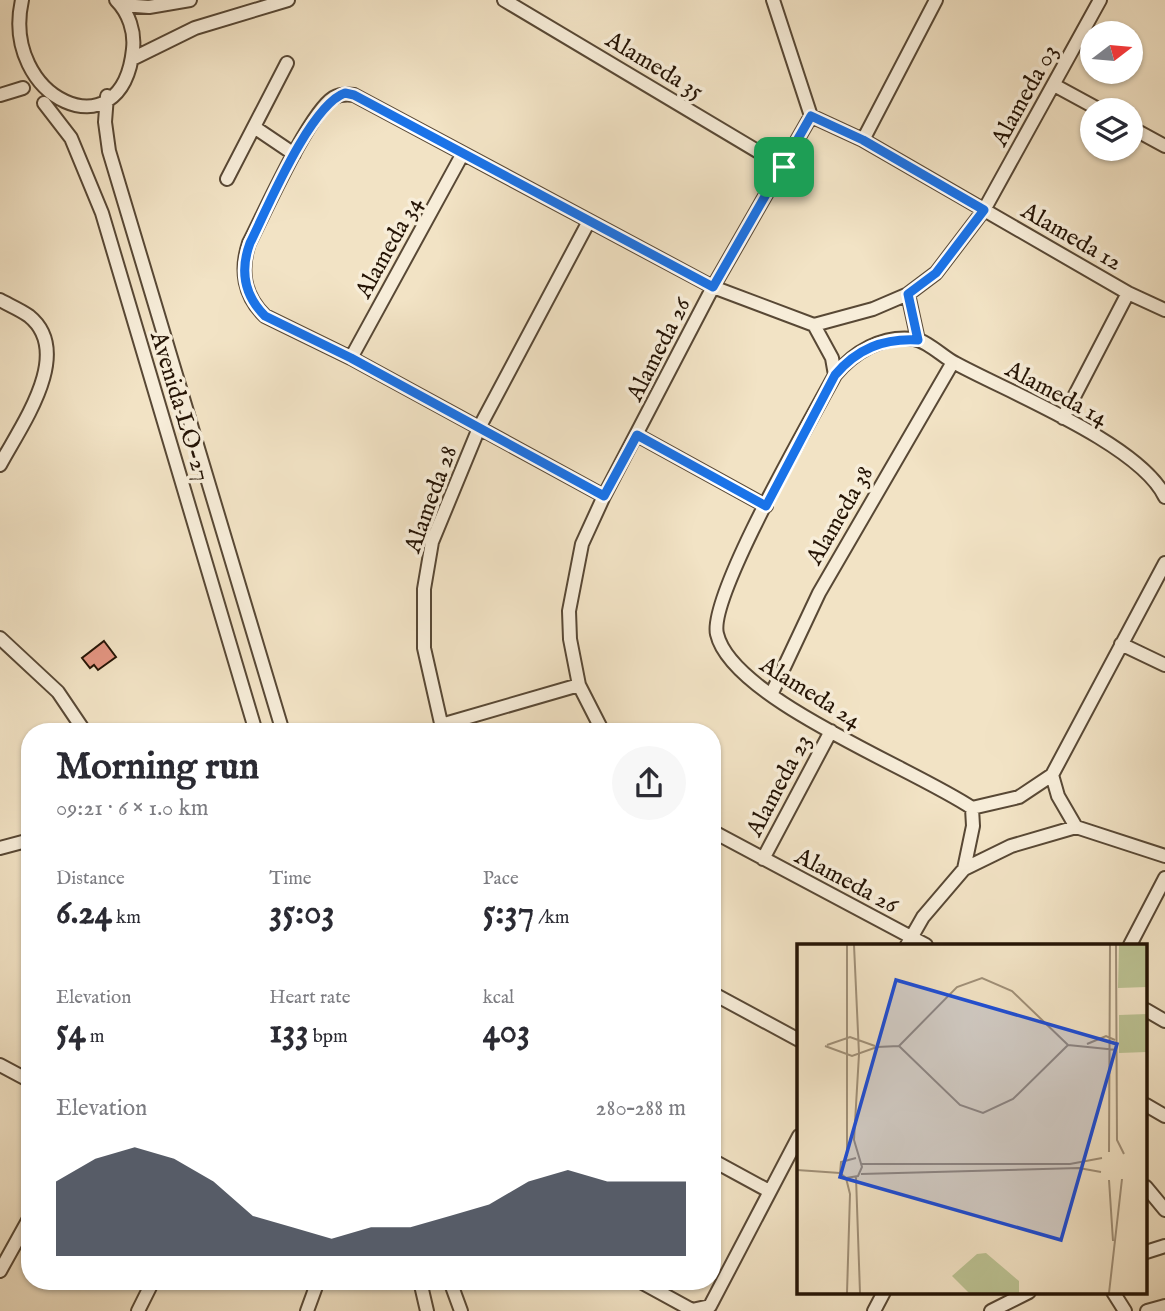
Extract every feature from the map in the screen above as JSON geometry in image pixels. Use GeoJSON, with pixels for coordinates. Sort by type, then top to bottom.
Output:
{"type":"FeatureCollection","features":[{"type":"Feature","properties":{"kind":"street"},"geometry":{"type":"LineString","coordinates":[[5,37],[11,15],[22,0]]}},
{"type":"Feature","properties":{"kind":"street"},"geometry":{"type":"LineString","coordinates":[[119,3],[149,7],[190,0]]}},
{"type":"Feature","properties":{"kind":"street"},"geometry":{"type":"LineString","coordinates":[[132,59],[172,38],[223,18],[288,0]]}},
{"type":"Feature","properties":{"kind":"street","name":"Alameda 35"},"geometry":{"type":"LineString","coordinates":[[505,0],[784,167]]}},
{"type":"Feature","properties":{"kind":"street"},"geometry":{"type":"LineString","coordinates":[[773,0],[811,116]]}},
{"type":"Feature","properties":{"kind":"street"},"geometry":{"type":"LineString","coordinates":[[863,140],[936,0]]}},
{"type":"Feature","properties":{"kind":"street","name":"Alameda 03"},"geometry":{"type":"LineString","coordinates":[[814,325],[873,309],[908,294],[936,273],[984,210],[1100,0]]}},
{"type":"Feature","properties":{"kind":"street"},"geometry":{"type":"LineString","coordinates":[[16,76],[23,88],[44,103],[66,108],[88,105],[107,96],[123,80],[132,59],[134,41],[130,22],[119,3]]}},
{"type":"Feature","properties":{"kind":"street"},"geometry":{"type":"LineString","coordinates":[[227,179],[287,63]]}},
{"type":"Feature","properties":{"kind":"street"},"geometry":{"type":"LineString","coordinates":[[1054,85],[1080,99]]}},
{"type":"Feature","properties":{"kind":"street"},"geometry":{"type":"LineString","coordinates":[[0,94],[23,88]]}},
{"type":"Feature","properties":{"kind":"street"},"geometry":{"type":"LineString","coordinates":[[604,496],[351,358],[265,316],[248,294],[244,259],[294,154],[327,103],[345,93],[354,95],[588,223],[713,287],[814,325],[832,358],[835,375]]}},
{"type":"Feature","properties":{"kind":"street","name":"Avenida LO-27"},"geometry":{"type":"LineString","coordinates":[[107,96],[105,122],[109,151],[280,723]]}},
{"type":"Feature","properties":{"kind":"street","name":"Avenida LO-27"},"geometry":{"type":"LineString","coordinates":[[44,103],[71,138],[102,213],[253,723]]}},
{"type":"Feature","properties":{"kind":"street","name":"Alameda 26"},"geometry":{"type":"LineString","coordinates":[[598,723],[579,685],[570,639],[569,611],[582,544],[604,496],[713,287],[811,116]]}},
{"type":"Feature","properties":{"kind":"street","name":"Alameda 12"},"geometry":{"type":"LineString","coordinates":[[811,116],[863,140],[1128,293],[1165,310]]}},
{"type":"Feature","properties":{"kind":"street"},"geometry":{"type":"LineString","coordinates":[[254,127],[294,154]]}},
{"type":"Feature","properties":{"kind":"street"},"geometry":{"type":"LineString","coordinates":[[1143,134],[1165,146]]}},
{"type":"Feature","properties":{"kind":"street","name":"Alameda 34"},"geometry":{"type":"LineString","coordinates":[[351,358],[462,155]]}},
{"type":"Feature","properties":{"kind":"street","name":"Alameda 28"},"geometry":{"type":"LineString","coordinates":[[441,723],[424,648],[424,589],[432,542],[479,428],[588,223]]}},
{"type":"Feature","properties":{"kind":"street"},"geometry":{"type":"LineString","coordinates":[[1063,418],[1128,293]]}},
{"type":"Feature","properties":{"kind":"street"},"geometry":{"type":"LineString","coordinates":[[908,294],[918,340]]}},
{"type":"Feature","properties":{"kind":"street"},"geometry":{"type":"LineString","coordinates":[[0,300],[29,316],[38,327],[46,344],[48,362],[44,383],[0,465]]}},
{"type":"Feature","properties":{"kind":"street","name":"Alameda 14"},"geometry":{"type":"LineString","coordinates":[[918,340],[953,362],[1063,418],[1146,470],[1165,497]]}},
{"type":"Feature","properties":{"kind":"street","name":"Alameda 24"},"geometry":{"type":"LineString","coordinates":[[918,340],[882,343],[860,350],[835,375],[721,596],[716,612],[716,634],[727,658],[738,670],[771,695],[972,808]]}},
{"type":"Feature","properties":{"kind":"street","name":"Alameda 38"},"geometry":{"type":"LineString","coordinates":[[771,695],[819,593],[953,362]]}},
{"type":"Feature","properties":{"kind":"street"},"geometry":{"type":"LineString","coordinates":[[637,435],[766,506]]}},
{"type":"Feature","properties":{"kind":"street"},"geometry":{"type":"LineString","coordinates":[[964,869],[973,826],[972,808],[1019,797],[1052,775],[1165,564]]}},
{"type":"Feature","properties":{"kind":"street"},"geometry":{"type":"LineString","coordinates":[[0,638],[58,692],[79,723]]}},
{"type":"Feature","properties":{"kind":"street"},"geometry":{"type":"LineString","coordinates":[[1121,643],[1165,665]]}},
{"type":"Feature","properties":{"kind":"street"},"geometry":{"type":"LineString","coordinates":[[458,723],[579,685]]}},
{"type":"Feature","properties":{"kind":"street","name":"Alameda 23"},"geometry":{"type":"LineString","coordinates":[[763,859],[831,731]]}},
{"type":"Feature","properties":{"kind":"street"},"geometry":{"type":"LineString","coordinates":[[1052,775],[1058,796],[1076,827]]}},
{"type":"Feature","properties":{"kind":"street"},"geometry":{"type":"LineString","coordinates":[[909,941],[923,917],[964,869],[1011,846],[1076,827],[1165,856]]}},
{"type":"Feature","properties":{"kind":"street","name":"Alameda 26"},"geometry":{"type":"LineString","coordinates":[[721,836],[909,941]]}},
{"type":"Feature","properties":{"kind":"street"},"geometry":{"type":"LineString","coordinates":[[0,848],[21,842]]}},
{"type":"Feature","properties":{"kind":"street"},"geometry":{"type":"LineString","coordinates":[[1131,944],[1165,878]]}},
{"type":"Feature","properties":{"kind":"street"},"geometry":{"type":"LineString","coordinates":[[721,998],[797,1039]]}},
{"type":"Feature","properties":{"kind":"street"},"geometry":{"type":"LineString","coordinates":[[1148,1011],[1165,1021]]}},
{"type":"Feature","properties":{"kind":"street"},"geometry":{"type":"LineString","coordinates":[[0,1065],[21,1076]]}},
{"type":"Feature","properties":{"kind":"street"},"geometry":{"type":"LineString","coordinates":[[1148,1106],[1165,1116]]}},
{"type":"Feature","properties":{"kind":"street"},"geometry":{"type":"LineString","coordinates":[[721,1289],[797,1140]]}},
{"type":"Feature","properties":{"kind":"street"},"geometry":{"type":"LineString","coordinates":[[721,1165],[769,1191]]}},
{"type":"Feature","properties":{"kind":"street"},"geometry":{"type":"LineString","coordinates":[[1148,1189],[1165,1210]]}},
{"type":"Feature","properties":{"kind":"street"},"geometry":{"type":"LineString","coordinates":[[0,1271],[21,1233]]}},
{"type":"Feature","properties":{"kind":"street"},"geometry":{"type":"LineString","coordinates":[[1148,1251],[1165,1246]]}},
{"type":"Feature","properties":{"kind":"street"},"geometry":{"type":"LineString","coordinates":[[138,1311],[148,1290]]}},
{"type":"Feature","properties":{"kind":"street"},"geometry":{"type":"LineString","coordinates":[[307,1311],[315,1290]]}},
{"type":"Feature","properties":{"kind":"street"},"geometry":{"type":"LineString","coordinates":[[422,1290],[428,1311]]}},
{"type":"Feature","properties":{"kind":"street"},"geometry":{"type":"LineString","coordinates":[[453,1290],[461,1311]]}},
{"type":"Feature","properties":{"kind":"street"},"geometry":{"type":"LineString","coordinates":[[655,1290],[692,1310],[705,1310],[715,1301],[720,1290]]}},
{"type":"Feature","properties":{"kind":"street"},"geometry":{"type":"LineString","coordinates":[[874,1311],[883,1294]]}},
{"type":"Feature","properties":{"kind":"street"},"geometry":{"type":"LineString","coordinates":[[991,1311],[1025,1294]]}},
{"type":"Feature","properties":{"kind":"street"},"geometry":{"type":"LineString","coordinates":[[1114,1294],[1125,1311]]}},
{"type":"Feature","properties":{"kind":"street"},"geometry":{"type":"LineString","coordinates":[[1147,1311],[1165,1306]]}},
{"type":"Feature","properties":{"kind":"building"},"geometry":{"type":"Polygon","coordinates":[[[104,641],[116,657],[98,670],[94,665],[90,668],[82,658],[104,641]]]}},
{"type":"Feature","properties":{"kind":"route"},"geometry":{"type":"LineString","coordinates":[[345,93],[354,95],[588,223],[713,287],[784,167],[811,116],[863,140],[984,210],[936,273],[908,294],[918,340],[882,343],[860,350],[848,360],[835,375],[766,506],[637,435],[604,496],[351,358],[265,316],[248,294],[244,259],[250,243],[294,154],[327,103],[345,93]]}}]}
